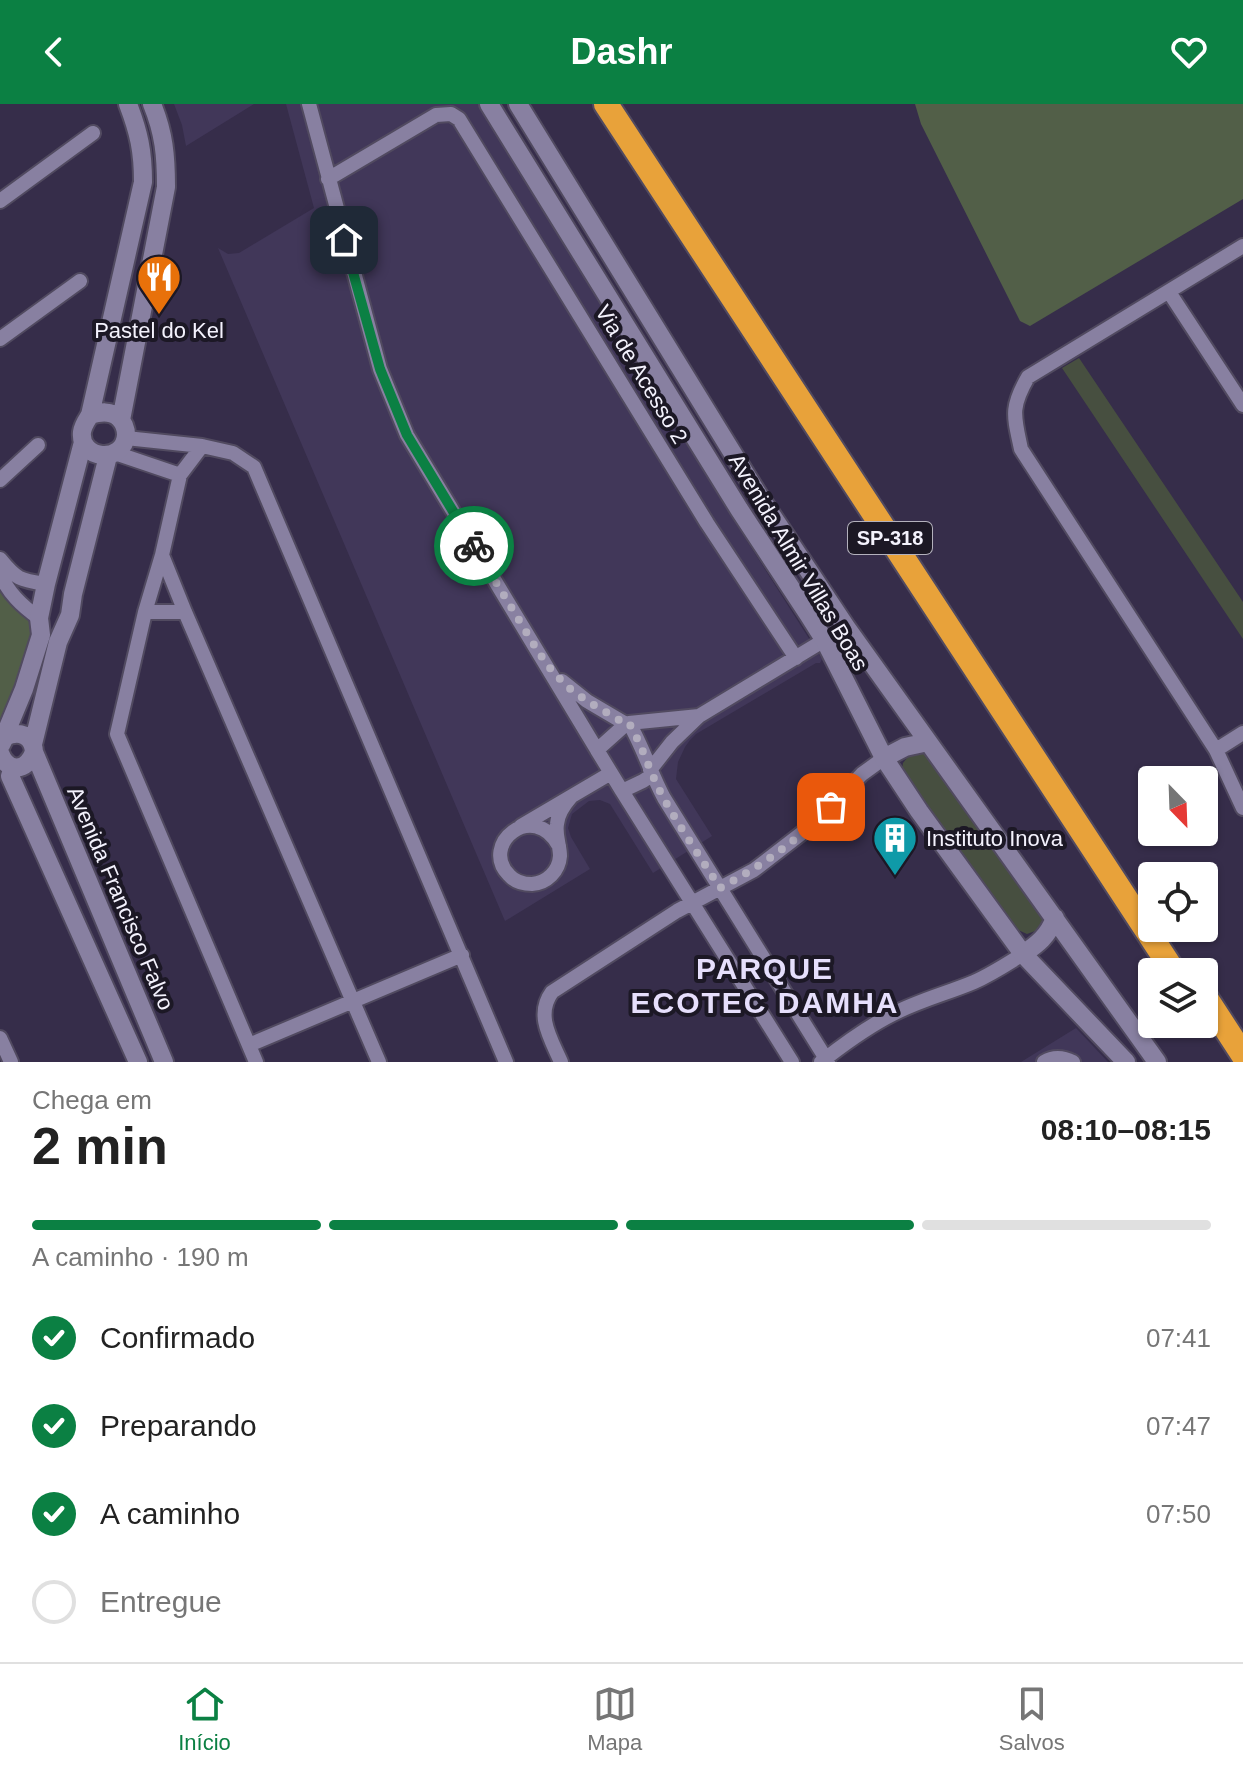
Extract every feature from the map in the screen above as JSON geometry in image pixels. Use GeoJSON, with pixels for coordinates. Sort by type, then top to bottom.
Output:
{"type":"FeatureCollection","features":[{"type":"Feature","properties":{"kind":"highway","name":"SP-318"},"geometry":{"type":"LineString","coordinates":[[606,104],[1165,958]]}},
{"type":"Feature","properties":{"kind":"highway","name":"SP-318"},"geometry":{"type":"LineString","coordinates":[[620,104],[1138,895]]}},
{"type":"Feature","properties":{"kind":"highway"},"geometry":{"type":"LineString","coordinates":[[1218,1017],[1243,1055]]}},
{"type":"Feature","properties":{"kind":"highway"},"geometry":{"type":"LineString","coordinates":[[1217,1038],[1233,1062]]}},
{"type":"Feature","properties":{"kind":"street"},"geometry":{"type":"LineString","coordinates":[[4,758],[41,635],[32,613],[38,582],[83,442],[82,430],[90,415],[143,182],[143,151],[128,104]]}},
{"type":"Feature","properties":{"kind":"street"},"geometry":{"type":"LineString","coordinates":[[4,758],[19,767],[29,762],[58,642],[70,615],[73,594],[118,442],[166,187],[166,155],[152,104]]}},
{"type":"Feature","properties":{"kind":"street"},"geometry":{"type":"LineString","coordinates":[[309,104],[380,369],[407,435],[622,791],[792,1062]]}},
{"type":"Feature","properties":{"kind":"street","name":"Avenida Almir Villas Boas"},"geometry":{"type":"LineString","coordinates":[[489,104],[739,509],[825,641],[884,758],[1023,954],[1123,1061]]}},
{"type":"Feature","properties":{"kind":"street","name":"Avenida Almir Villas Boas"},"geometry":{"type":"LineString","coordinates":[[518,104],[759,496],[846,627],[1157,1062]]}},
{"type":"Feature","properties":{"kind":"street","name":"Via de Acesso 2"},"geometry":{"type":"LineString","coordinates":[[328,179],[436,115],[451,114],[459,119],[707,523],[796,658]]}},
{"type":"Feature","properties":{"kind":"street"},"geometry":{"type":"LineString","coordinates":[[0,201],[93,133]]}},
{"type":"Feature","properties":{"kind":"street"},"geometry":{"type":"LineString","coordinates":[[1243,246],[1028,377],[1018,395],[1014,417],[1021,449],[1216,750],[1243,808]]}},
{"type":"Feature","properties":{"kind":"street"},"geometry":{"type":"LineString","coordinates":[[0,339],[80,281]]}},
{"type":"Feature","properties":{"kind":"street"},"geometry":{"type":"LineString","coordinates":[[1169,292],[1243,405]]}},
{"type":"Feature","properties":{"kind":"street"},"geometry":{"type":"LineString","coordinates":[[90,415],[111,413],[118,442],[180,475]]}},
{"type":"Feature","properties":{"kind":"street"},"geometry":{"type":"LineString","coordinates":[[83,442],[97,455],[118,442],[202,446],[233,453],[254,467],[506,1062]]}},
{"type":"Feature","properties":{"kind":"street"},"geometry":{"type":"LineString","coordinates":[[0,480],[38,445]]}},
{"type":"Feature","properties":{"kind":"street"},"geometry":{"type":"LineString","coordinates":[[202,446],[180,475],[117,734],[256,1062]]}},
{"type":"Feature","properties":{"kind":"street"},"geometry":{"type":"LineString","coordinates":[[162,555],[379,1062]]}},
{"type":"Feature","properties":{"kind":"street"},"geometry":{"type":"LineString","coordinates":[[0,559],[13,575],[38,582]]}},
{"type":"Feature","properties":{"kind":"street"},"geometry":{"type":"LineString","coordinates":[[0,573],[16,599],[32,613],[53,623],[62,623],[70,615]]}},
{"type":"Feature","properties":{"kind":"street"},"geometry":{"type":"LineString","coordinates":[[145,612],[185,612]]}},
{"type":"Feature","properties":{"kind":"street"},"geometry":{"type":"LineString","coordinates":[[622,791],[643,781],[672,742],[699,716],[846,627]]}},
{"type":"Feature","properties":{"kind":"street"},"geometry":{"type":"LineString","coordinates":[[539,653],[569,688],[628,723],[638,737],[664,798],[825,1061],[857,1035],[893,1014],[998,970],[1040,943],[1055,918]]}},
{"type":"Feature","properties":{"kind":"street"},"geometry":{"type":"LineString","coordinates":[[597,750],[628,723],[699,716]]}},
{"type":"Feature","properties":{"kind":"street"},"geometry":{"type":"LineString","coordinates":[[33,748],[28,738],[19,733],[9,735],[4,758],[10,776],[138,1062]]}},
{"type":"Feature","properties":{"kind":"street"},"geometry":{"type":"LineString","coordinates":[[1216,750],[1243,733]]}},
{"type":"Feature","properties":{"kind":"street"},"geometry":{"type":"LineString","coordinates":[[561,1062],[544,1018],[545,1004],[552,992],[692,903],[754,870],[815,823],[862,774],[884,758],[905,747],[928,742]]}},
{"type":"Feature","properties":{"kind":"street","name":"Avenida Francisco Falvo"},"geometry":{"type":"LineString","coordinates":[[33,748],[164,1062]]}},
{"type":"Feature","properties":{"kind":"street"},"geometry":{"type":"LineString","coordinates":[[571,797],[564,805],[557,825],[560,857],[557,868],[550,877],[539,883],[516,881],[507,874],[500,852],[511,832],[611,773]]}},
{"type":"Feature","properties":{"kind":"street"},"geometry":{"type":"LineString","coordinates":[[521,826],[544,828],[553,835],[559,846]]}},
{"type":"Feature","properties":{"kind":"street"},"geometry":{"type":"LineString","coordinates":[[249,1045],[462,955]]}},
{"type":"Feature","properties":{"kind":"street"},"geometry":{"type":"LineString","coordinates":[[0,1038],[11,1062]]}},
{"type":"Feature","properties":{"kind":"street"},"geometry":{"type":"LineString","coordinates":[[1123,1061],[1142,1043]]}},
{"type":"Feature","properties":{"kind":"street"},"geometry":{"type":"LineString","coordinates":[[1044,1062],[1057,1057],[1073,1062]]}},
{"type":"Feature","properties":{"kind":"shaded area"},"geometry":{"type":"Polygon","coordinates":[[[174,104],[254,104],[186,146],[174,104]]]}},
{"type":"Feature","properties":{"kind":"shaded area"},"geometry":{"type":"Polygon","coordinates":[[[286,104],[478,104],[822,659],[690,740],[678,762],[676,779],[712,836],[653,873],[610,804],[600,800],[589,801],[572,814],[568,828],[590,869],[505,921],[218,248],[228,254],[239,253],[314,208],[286,104]]]}},
{"type":"Feature","properties":{"kind":"shaded area"},"geometry":{"type":"Polygon","coordinates":[[[1076,1028],[1108,1062],[1021,1062],[1076,1028]]]}},
{"type":"Feature","properties":{"kind":"green space"},"geometry":{"type":"Polygon","coordinates":[[[915,104],[1243,104],[1243,199],[1030,326],[1020,321],[921,124],[915,104]]]}},
{"type":"Feature","properties":{"kind":"green space"},"geometry":{"type":"Polygon","coordinates":[[[1079,358],[1243,602],[1243,639],[1062,368],[1079,358]]]}},
{"type":"Feature","properties":{"kind":"green space"},"geometry":{"type":"Polygon","coordinates":[[[0,581],[36,619],[28,657],[0,724],[0,581]]]}},
{"type":"Feature","properties":{"kind":"green space"},"geometry":{"type":"Polygon","coordinates":[[[923,752],[1044,915],[1038,930],[1027,934],[1016,929],[931,815],[902,769],[911,753],[923,752]]]}},
{"type":"Feature","properties":{"kind":"way so far"},"geometry":{"type":"LineString","coordinates":[[474,546],[553,672],[587,701],[629,723],[664,798],[720,888],[754,870],[831,807]]}},
{"type":"Feature","properties":{"kind":"place","name":"Pastel do Kel"},"geometry":{"type":"Point","coordinates":[159,316]}},
{"type":"Feature","properties":{"kind":"place","name":"Instituto Inova"},"geometry":{"type":"Point","coordinates":[895,877]}},
{"type":"Feature","properties":{"kind":"district","name":"PARQUE ECOTEC DAMHA"},"geometry":{"type":"Point","coordinates":[765,986]}},
{"type":"Feature","properties":{"kind":"route"},"geometry":{"type":"LineString","coordinates":[[344,240],[380,369],[407,435],[474,546]]}}]}
